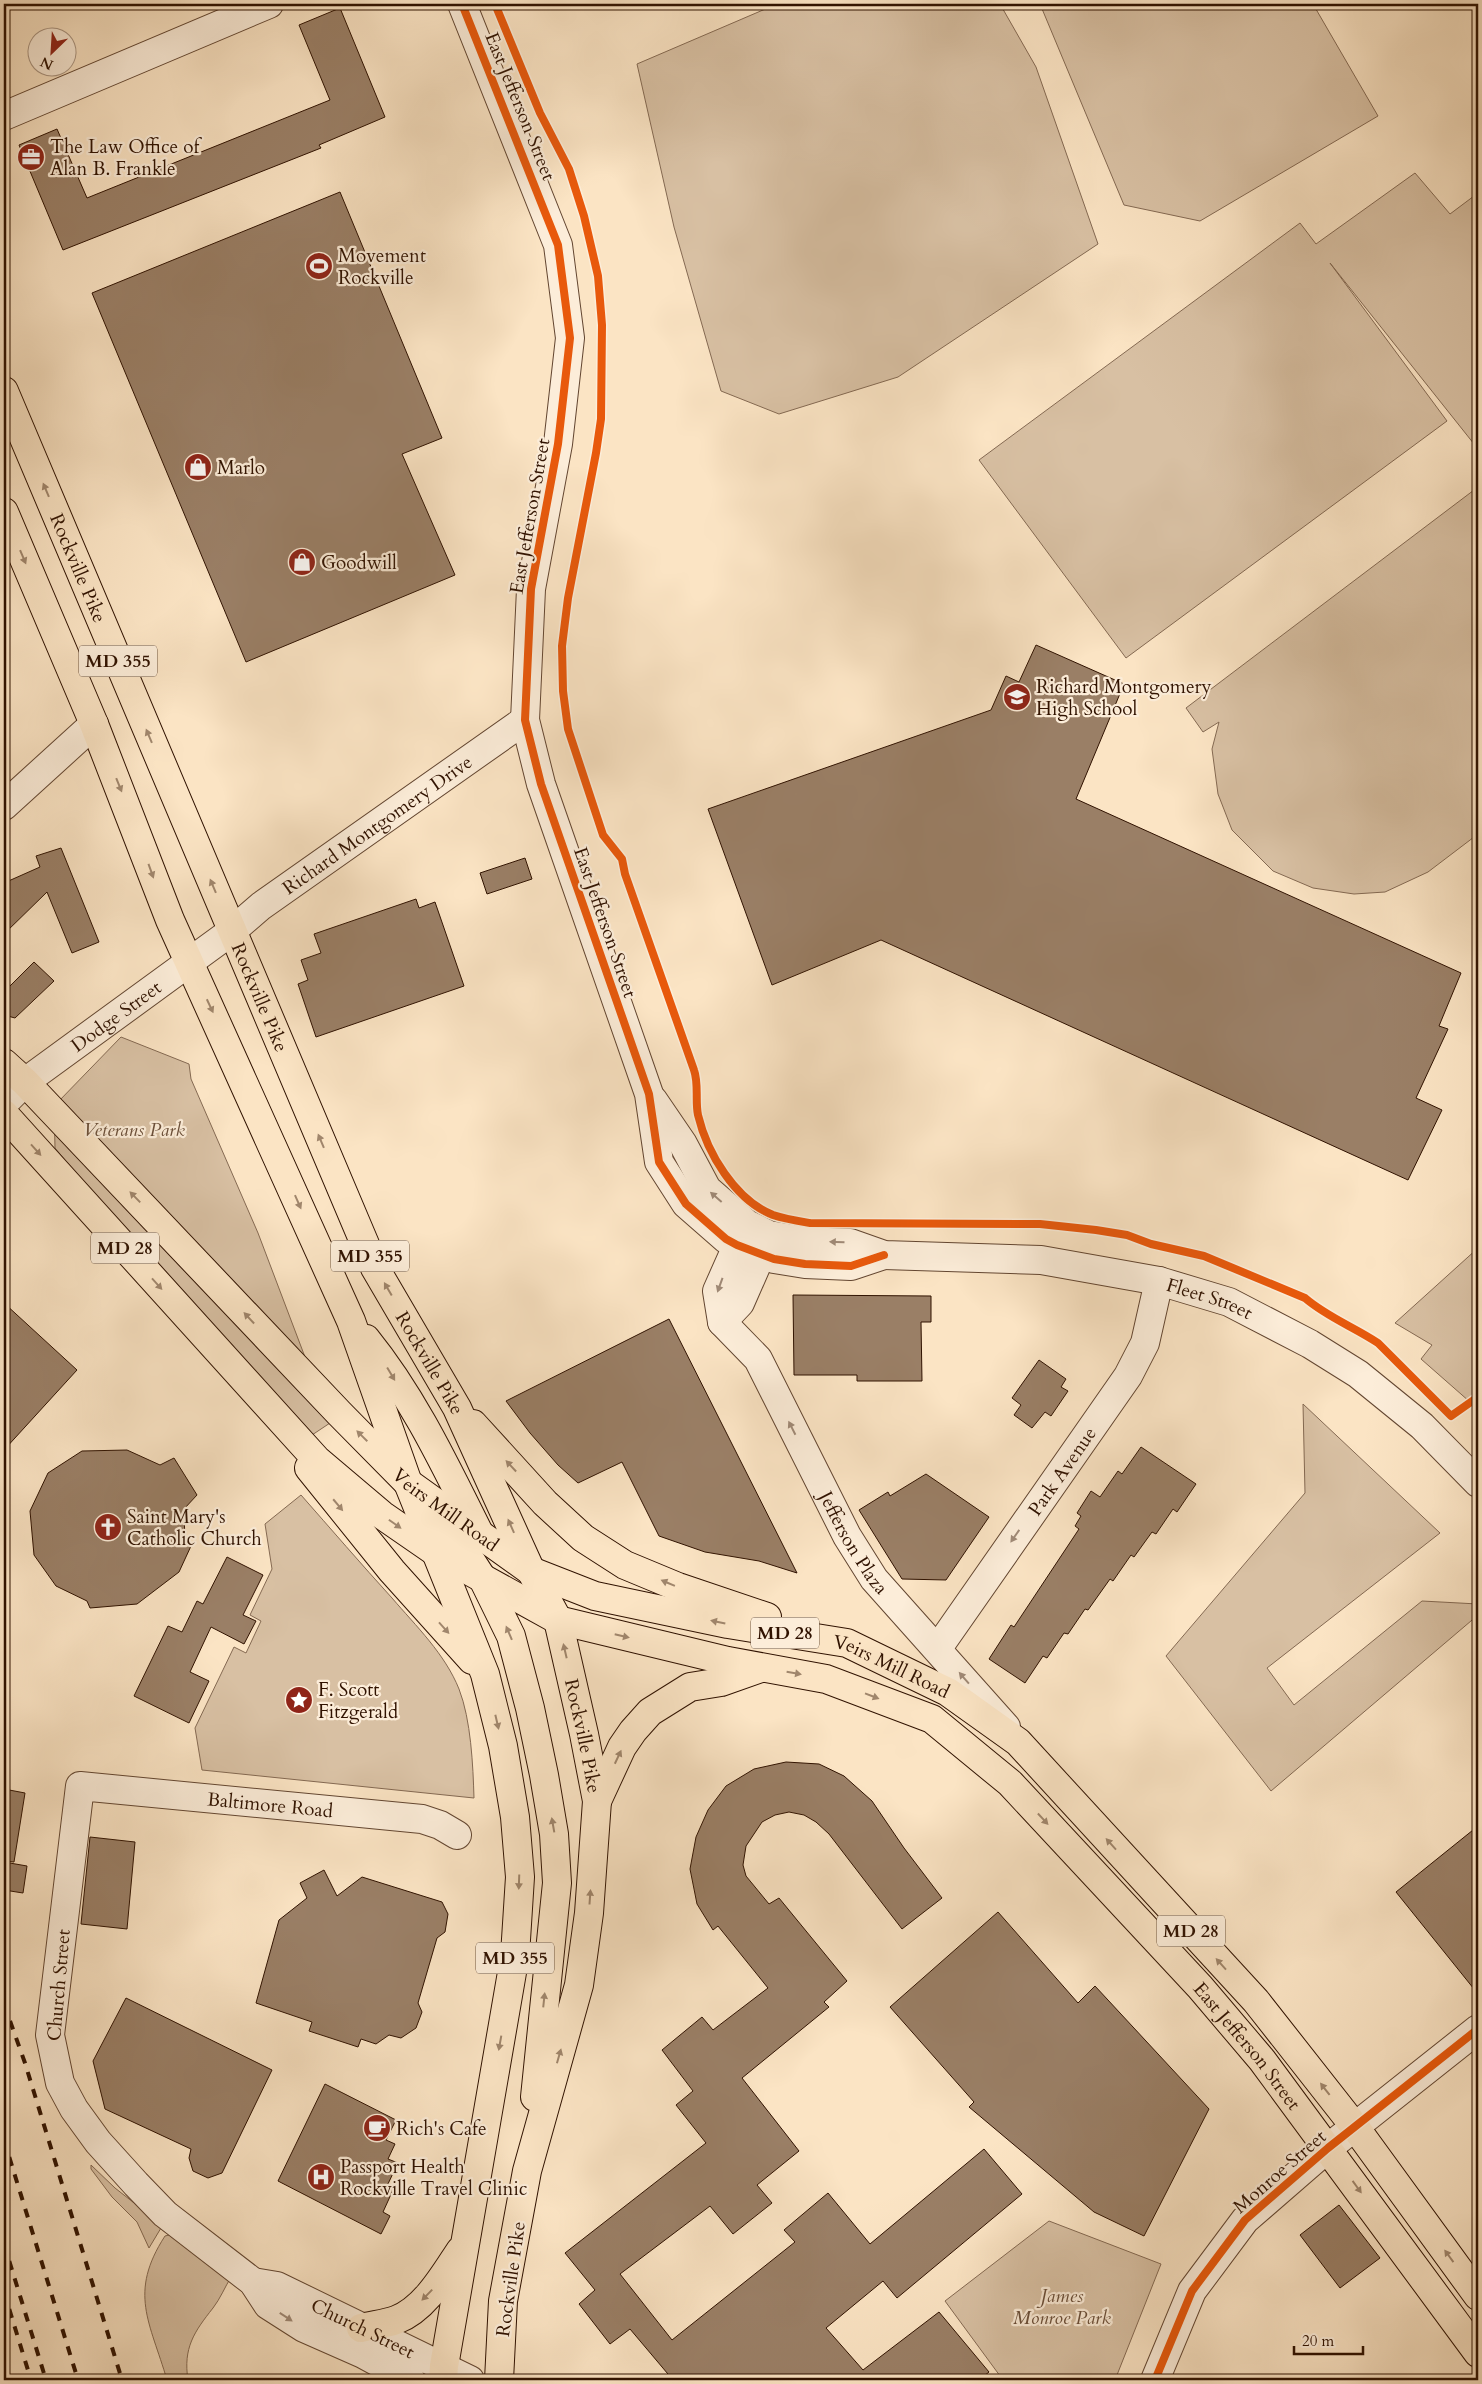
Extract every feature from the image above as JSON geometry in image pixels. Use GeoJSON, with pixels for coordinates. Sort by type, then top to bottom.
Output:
{"type":"FeatureCollection","features":[{"type":"Feature","properties":{"kind":"main road","name":"Rockville Pike"},"geometry":{"type":"LineString","coordinates":[[4,391],[375,1268],[457,1408],[531,1571],[558,1620],[584,1734],[597,1802],[589,1913],[579,1985],[527,2171],[503,2300],[499,2380]]}},
{"type":"Feature","properties":{"kind":"main road","name":"MD 355"},"geometry":{"type":"LineString","coordinates":[[4,512],[94,724],[170,920],[351,1321],[408,1483],[486,1674],[503,1746],[515,1817],[520,1878],[515,1955],[443,2373]]}},
{"type":"Feature","properties":{"kind":"main road","name":"Veirs Mill Road"},"geometry":{"type":"LineString","coordinates":[[4,1063],[25,1082],[339,1414],[408,1483],[531,1571],[595,1596],[728,1624],[847,1643],[948,1692],[1018,1742]]}},
{"type":"Feature","properties":{"kind":"main road","name":"Veirs Mill Road"},"geometry":{"type":"LineString","coordinates":[[4,1114],[317,1460],[382,1515],[437,1553],[484,1581],[558,1620],[761,1668],[826,1679],[932,1719],[1010,1783]]}},
{"type":"Feature","properties":{"kind":"main road"},"geometry":{"type":"LineString","coordinates":[[351,1321],[382,1359],[434,1443],[480,1534],[522,1585],[558,1620]]}},
{"type":"Feature","properties":{"kind":"main road"},"geometry":{"type":"LineString","coordinates":[[246,1382],[332,1498],[392,1570],[486,1674]]}},
{"type":"Feature","properties":{"kind":"main road"},"geometry":{"type":"LineString","coordinates":[[457,1408],[545,1503],[583,1538],[625,1565],[678,1588],[847,1643]]}},
{"type":"Feature","properties":{"kind":"main road"},"geometry":{"type":"LineString","coordinates":[[408,1483],[462,1547],[484,1581],[511,1636],[530,1708],[554,1834],[557,1883],[527,2171]]}},
{"type":"Feature","properties":{"kind":"main road"},"geometry":{"type":"LineString","coordinates":[[597,1802],[622,1747],[650,1712],[690,1687],[721,1682],[761,1668]]}},
{"type":"Feature","properties":{"kind":"main road","name":"East Jefferson Street"},"geometry":{"type":"LineString","coordinates":[[1018,1742],[1256,2001],[1355,2127],[1478,2296]]}},
{"type":"Feature","properties":{"kind":"main road","name":"East Jefferson Street"},"geometry":{"type":"LineString","coordinates":[[1010,1783],[1200,1987],[1262,2060],[1478,2353]]}},
{"type":"Feature","properties":{"kind":"main road"},"geometry":{"type":"LineString","coordinates":[[361,2328],[396,2320],[408,2314],[438,2284],[466,2241]]}},
{"type":"Feature","properties":{"kind":"street"},"geometry":{"type":"LineString","coordinates":[[4,116],[269,4]]}},
{"type":"Feature","properties":{"kind":"street","name":"East Jefferson Street"},"geometry":{"type":"LineString","coordinates":[[462,4],[558,245],[570,338],[557,451],[531,589],[525,720],[541,784],[649,1094],[683,1144],[707,1189],[754,1240]]}},
{"type":"Feature","properties":{"kind":"street","name":"Richard Montgomery Drive"},"geometry":{"type":"LineString","coordinates":[[232,931],[261,906],[525,720]]}},
{"type":"Feature","properties":{"kind":"street"},"geometry":{"type":"LineString","coordinates":[[4,806],[94,724]]}},
{"type":"Feature","properties":{"kind":"street","name":"Dodge Street"},"geometry":{"type":"LineString","coordinates":[[4,1103],[25,1082],[232,931]]}},
{"type":"Feature","properties":{"kind":"street","name":"Fleet Street"},"geometry":{"type":"LineString","coordinates":[[754,1240],[774,1259],[805,1264],[851,1266],[884,1255],[1041,1260],[1159,1281],[1229,1302],[1315,1347],[1358,1374],[1422,1426],[1478,1483]]}},
{"type":"Feature","properties":{"kind":"street","name":"Jefferson Plaza"},"geometry":{"type":"LineString","coordinates":[[754,1240],[740,1303],[722,1322],[758,1359],[847,1536],[874,1579],[938,1648],[1018,1742]]}},
{"type":"Feature","properties":{"kind":"street","name":"Park Avenue"},"geometry":{"type":"LineString","coordinates":[[938,1648],[1124,1381],[1145,1343],[1159,1281]]}},
{"type":"Feature","properties":{"kind":"street","name":"Baltimore Road"},"geometry":{"type":"LineString","coordinates":[[80,1786],[422,1819],[440,1825],[457,1835]]}},
{"type":"Feature","properties":{"kind":"street","name":"Church Street"},"geometry":{"type":"LineString","coordinates":[[80,1786],[50,2035],[60,2083],[74,2109],[98,2142],[165,2214],[253,2282],[268,2305],[304,2328],[363,2354],[411,2380]]}},
{"type":"Feature","properties":{"kind":"street","name":"Monroe Street"},"geometry":{"type":"LineString","coordinates":[[1155,2380],[1192,2291],[1245,2220],[1328,2148],[1478,2029]]}},
{"type":"Feature","properties":{"kind":"street","name":"Church Street"},"geometry":{"type":"LineString","coordinates":[[253,2282],[277,2286],[361,2328],[443,2373],[470,2380]]}},
{"type":"Feature","properties":{"kind":"green space"},"geometry":{"type":"Polygon","coordinates":[[[777,4],[1000,4],[1036,67],[1098,244],[898,377],[779,414],[721,391],[674,227],[637,64],[777,4]]]}},
{"type":"Feature","properties":{"kind":"green space"},"geometry":{"type":"Polygon","coordinates":[[[1040,4],[1313,4],[1378,116],[1200,221],[1124,205],[1040,4]]]}},
{"type":"Feature","properties":{"kind":"green space"},"geometry":{"type":"Polygon","coordinates":[[[1415,173],[1450,214],[1478,193],[1478,449],[1330,263],[1447,421],[1126,658],[979,460],[1300,223],[1316,244],[1415,173]]]}},
{"type":"Feature","properties":{"kind":"green space"},"geometry":{"type":"Polygon","coordinates":[[[1478,487],[1478,834],[1428,872],[1385,892],[1354,894],[1313,888],[1273,871],[1232,830],[1218,794],[1212,749],[1219,722],[1203,732],[1186,708],[1478,487]]]}},
{"type":"Feature","properties":{"kind":"green space","name":"Veterans Park"},"geometry":{"type":"Polygon","coordinates":[[[121,1037],[189,1064],[191,1079],[258,1233],[330,1423],[309,1437],[192,1312],[55,1148],[54,1101],[58,1102],[121,1037]]]}},
{"type":"Feature","properties":{"kind":"green space"},"geometry":{"type":"Polygon","coordinates":[[[1478,1248],[1478,1409],[1421,1359],[1432,1345],[1395,1323],[1478,1248]]]}},
{"type":"Feature","properties":{"kind":"green space"},"geometry":{"type":"Polygon","coordinates":[[[1303,1404],[1440,1533],[1267,1668],[1294,1705],[1422,1601],[1478,1604],[1478,1615],[1271,1791],[1166,1656],[1305,1493],[1303,1404]]]}},
{"type":"Feature","properties":{"kind":"green space"},"geometry":{"type":"Polygon","coordinates":[[[301,1495],[420,1630],[438,1652],[453,1676],[463,1701],[469,1728],[474,1798],[202,1770],[195,1728],[234,1647],[246,1653],[261,1621],[250,1615],[272,1569],[265,1524],[301,1495]]]}},
{"type":"Feature","properties":{"kind":"green space"},"geometry":{"type":"Polygon","coordinates":[[[91,2165],[115,2188],[152,2217],[161,2228],[149,2248],[137,2222],[112,2197],[91,2169],[91,2165]]]}},
{"type":"Feature","properties":{"kind":"green space","name":"James Monroe Park"},"geometry":{"type":"Polygon","coordinates":[[[1049,2221],[1161,2264],[1115,2380],[1003,2380],[945,2301],[1049,2221]]]}},
{"type":"Feature","properties":{"kind":"green space"},"geometry":{"type":"Polygon","coordinates":[[[169,2235],[231,2277],[218,2301],[195,2333],[187,2359],[188,2380],[167,2380],[149,2324],[146,2308],[147,2274],[165,2236],[169,2235]]]}},
{"type":"Feature","properties":{"kind":"building"},"geometry":{"type":"Polygon","coordinates":[[[340,8],[385,117],[319,145],[321,148],[63,250],[19,145],[57,129],[87,198],[330,100],[299,25],[340,8]]]}},
{"type":"Feature","properties":{"kind":"building"},"geometry":{"type":"Polygon","coordinates":[[[340,192],[442,438],[402,454],[455,575],[246,662],[92,293],[340,192]]]}},
{"type":"Feature","properties":{"kind":"building"},"geometry":{"type":"Polygon","coordinates":[[[1036,645],[1124,684],[1076,799],[1461,973],[1439,1026],[1448,1029],[1416,1098],[1442,1110],[1408,1180],[881,940],[772,985],[708,809],[991,710],[1006,676],[1019,682],[1036,645]]]}},
{"type":"Feature","properties":{"kind":"building"},"geometry":{"type":"Polygon","coordinates":[[[61,848],[99,942],[72,953],[47,892],[4,934],[4,883],[40,867],[36,856],[61,848]]]}},
{"type":"Feature","properties":{"kind":"building"},"geometry":{"type":"Polygon","coordinates":[[[525,858],[532,879],[487,894],[480,873],[525,858]]]}},
{"type":"Feature","properties":{"kind":"building"},"geometry":{"type":"Polygon","coordinates":[[[416,899],[419,908],[435,902],[464,986],[316,1037],[298,984],[308,980],[301,960],[321,953],[314,934],[416,899]]]}},
{"type":"Feature","properties":{"kind":"building"},"geometry":{"type":"Polygon","coordinates":[[[34,962],[54,981],[15,1018],[4,1015],[4,992],[34,962]]]}},
{"type":"Feature","properties":{"kind":"building"},"geometry":{"type":"Polygon","coordinates":[[[793,1295],[931,1296],[931,1322],[921,1322],[922,1381],[857,1381],[857,1375],[794,1375],[793,1295]]]}},
{"type":"Feature","properties":{"kind":"building"},"geometry":{"type":"Polygon","coordinates":[[[4,1303],[77,1370],[4,1450],[4,1303]]]}},
{"type":"Feature","properties":{"kind":"building"},"geometry":{"type":"Polygon","coordinates":[[[669,1319],[797,1573],[759,1561],[705,1552],[659,1536],[622,1462],[578,1483],[558,1465],[530,1433],[506,1401],[669,1319]]]}},
{"type":"Feature","properties":{"kind":"building"},"geometry":{"type":"Polygon","coordinates":[[[1039,1360],[1066,1379],[1061,1387],[1068,1391],[1051,1416],[1045,1412],[1032,1428],[1014,1415],[1021,1405],[1012,1398],[1039,1360]]]}},
{"type":"Feature","properties":{"kind":"building"},"geometry":{"type":"Polygon","coordinates":[[[1141,1447],[1196,1484],[1177,1512],[1173,1509],[1156,1534],[1152,1532],[1134,1557],[1131,1555],[1113,1581],[1110,1579],[1088,1610],[1085,1609],[1068,1634],[1064,1633],[1047,1658],[1043,1656],[1025,1683],[989,1659],[1011,1625],[1014,1627],[1079,1529],[1075,1526],[1081,1516],[1077,1513],[1091,1491],[1100,1497],[1118,1471],[1122,1474],[1141,1447]]]}},
{"type":"Feature","properties":{"kind":"building","name":"Saint Mary's Catholic Church"},"geometry":{"type":"Polygon","coordinates":[[[127,1450],[160,1465],[174,1458],[197,1495],[184,1509],[185,1544],[191,1546],[179,1572],[137,1604],[90,1608],[87,1601],[56,1586],[34,1555],[30,1511],[48,1473],[82,1451],[127,1450]]]}},
{"type":"Feature","properties":{"kind":"building"},"geometry":{"type":"Polygon","coordinates":[[[926,1474],[989,1517],[946,1580],[902,1579],[859,1510],[888,1492],[890,1496],[926,1474]]]}},
{"type":"Feature","properties":{"kind":"building"},"geometry":{"type":"Polygon","coordinates":[[[227,1557],[263,1575],[243,1615],[256,1621],[244,1644],[211,1627],[190,1672],[209,1681],[189,1723],[134,1696],[168,1626],[182,1632],[197,1601],[203,1604],[227,1557]]]}},
{"type":"Feature","properties":{"kind":"building"},"geometry":{"type":"Polygon","coordinates":[[[786,1762],[819,1764],[844,1776],[872,1801],[904,1848],[942,1898],[902,1929],[829,1834],[816,1822],[804,1815],[789,1812],[775,1815],[762,1822],[746,1846],[743,1865],[746,1876],[769,1904],[779,1898],[847,1981],[824,2002],[829,2007],[742,2078],[799,2151],[757,2185],[772,2203],[733,2234],[710,2206],[620,2274],[672,2340],[795,2242],[784,2230],[828,2193],[870,2244],[984,2149],[1022,2194],[897,2298],[883,2281],[826,2328],[863,2370],[939,2312],[989,2372],[979,2380],[673,2380],[630,2329],[610,2344],[579,2304],[595,2290],[565,2253],[706,2143],[676,2105],[693,2091],[662,2050],[702,2017],[713,2030],[768,1988],[718,1926],[713,1930],[697,1904],[690,1869],[696,1837],[708,1810],[726,1786],[754,1769],[786,1762]]]}},
{"type":"Feature","properties":{"kind":"building"},"geometry":{"type":"Polygon","coordinates":[[[4,1789],[25,1793],[14,1862],[4,1861],[4,1789]]]}},
{"type":"Feature","properties":{"kind":"building"},"geometry":{"type":"Polygon","coordinates":[[[1478,1826],[1478,1994],[1396,1892],[1478,1826]]]}},
{"type":"Feature","properties":{"kind":"building"},"geometry":{"type":"Polygon","coordinates":[[[90,1837],[135,1842],[127,1929],[81,1924],[90,1837]]]}},
{"type":"Feature","properties":{"kind":"building"},"geometry":{"type":"Polygon","coordinates":[[[4,1862],[27,1866],[23,1893],[4,1890],[4,1862]]]}},
{"type":"Feature","properties":{"kind":"building"},"geometry":{"type":"Polygon","coordinates":[[[324,1870],[337,1896],[362,1877],[442,1902],[448,1914],[445,1932],[437,1938],[418,2003],[422,2012],[416,2028],[401,2038],[389,2035],[376,2044],[361,2039],[358,2047],[309,2031],[312,2022],[256,2003],[279,1920],[307,1898],[300,1883],[324,1870]]]}},
{"type":"Feature","properties":{"kind":"building"},"geometry":{"type":"Polygon","coordinates":[[[998,1912],[1078,2003],[1095,1986],[1209,2109],[1144,2236],[1094,2212],[969,2107],[974,2102],[890,2007],[998,1912]]]}},
{"type":"Feature","properties":{"kind":"building"},"geometry":{"type":"Polygon","coordinates":[[[126,1998],[272,2070],[222,2173],[208,2178],[193,2171],[189,2158],[191,2149],[105,2109],[93,2061],[126,1998]]]}},
{"type":"Feature","properties":{"kind":"building"},"geometry":{"type":"Polygon","coordinates":[[[325,2084],[396,2120],[386,2140],[395,2144],[388,2159],[398,2163],[386,2188],[393,2190],[383,2212],[390,2216],[381,2234],[278,2181],[325,2084]]]}},
{"type":"Feature","properties":{"kind":"building"},"geometry":{"type":"Polygon","coordinates":[[[1339,2205],[1380,2258],[1340,2288],[1300,2235],[1339,2205]]]}},
{"type":"Feature","properties":{"kind":"railway"},"geometry":{"type":"LineString","coordinates":[[4,2004],[25,2063],[122,2380]]}},
{"type":"Feature","properties":{"kind":"railway"},"geometry":{"type":"LineString","coordinates":[[4,2140],[78,2380]]}},
{"type":"Feature","properties":{"kind":"railway"},"geometry":{"type":"LineString","coordinates":[[4,2244],[46,2380]]}},
{"type":"Feature","properties":{"kind":"railway"},"geometry":{"type":"LineString","coordinates":[[4,2292],[31,2380]]}},
{"type":"Feature","properties":{"kind":"cycle path"},"geometry":{"type":"LineString","coordinates":[[462,4],[558,245],[570,338],[558,444],[531,589],[525,720],[541,784],[649,1094],[659,1162],[686,1204],[726,1239],[737,1245],[774,1259],[805,1264],[851,1266],[884,1255]]}},
{"type":"Feature","properties":{"kind":"cycle path"},"geometry":{"type":"LineString","coordinates":[[495,4],[540,113],[569,169],[584,216],[598,276],[602,325],[601,419],[568,598],[562,646],[563,691],[568,729],[603,835],[622,859],[625,874],[694,1070],[697,1110],[702,1130],[708,1145],[725,1174],[735,1187],[759,1208],[773,1215],[810,1223],[1040,1224],[1127,1235],[1151,1244],[1204,1256],[1305,1298],[1322,1311],[1369,1337],[1378,1343],[1451,1416],[1478,1397]]}},
{"type":"Feature","properties":{"kind":"cycle path"},"geometry":{"type":"LineString","coordinates":[[1155,2380],[1192,2291],[1245,2220],[1328,2148],[1478,2029]]}},
{"type":"Feature","properties":{"kind":"place","name":"The Law Office of Alan B. Frankle"},"geometry":{"type":"Point","coordinates":[31,157]}},
{"type":"Feature","properties":{"kind":"place","name":"Movement Rockville"},"geometry":{"type":"Point","coordinates":[319,266]}},
{"type":"Feature","properties":{"kind":"place","name":"Marlo"},"geometry":{"type":"Point","coordinates":[198,467]}},
{"type":"Feature","properties":{"kind":"place","name":"Goodwill"},"geometry":{"type":"Point","coordinates":[302,562]}},
{"type":"Feature","properties":{"kind":"place","name":"Richard Montgomery High School"},"geometry":{"type":"Point","coordinates":[1017,697]}},
{"type":"Feature","properties":{"kind":"place","name":"Saint Mary's Catholic Church"},"geometry":{"type":"Point","coordinates":[108,1527]}},
{"type":"Feature","properties":{"kind":"place","name":"F. Scott Fitzgerald"},"geometry":{"type":"Point","coordinates":[299,1700]}},
{"type":"Feature","properties":{"kind":"place","name":"Rich's Cafe"},"geometry":{"type":"Point","coordinates":[377,2128]}},
{"type":"Feature","properties":{"kind":"place","name":"Passport Health Rockville Travel Clinic"},"geometry":{"type":"Point","coordinates":[321,2177]}}]}
